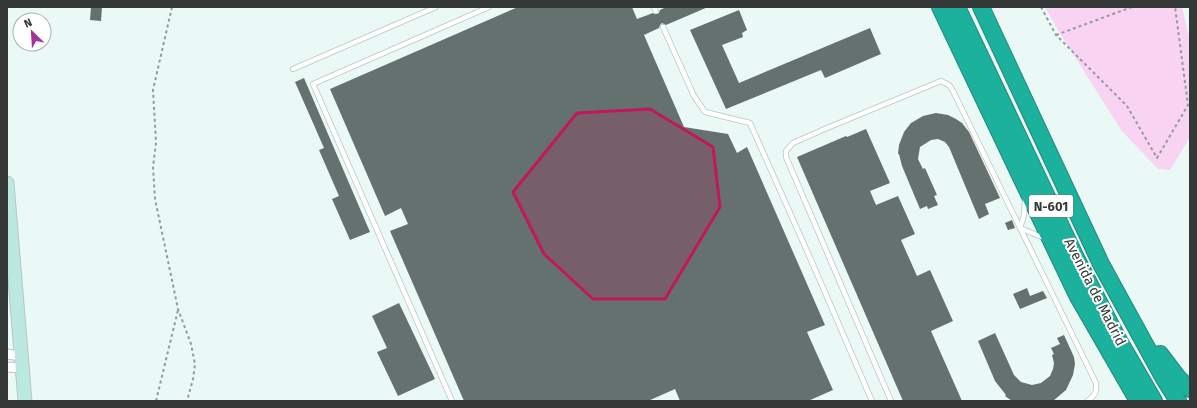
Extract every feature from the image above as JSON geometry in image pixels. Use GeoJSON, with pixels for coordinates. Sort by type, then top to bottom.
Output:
{"type":"FeatureCollection","features":[{"type":"Feature","properties":{"kind":"highway"},"geometry":{"type":"LineString","coordinates":[[940,7],[1077,295],[1138,401]]}},
{"type":"Feature","properties":{"kind":"highway","name":"Avenida de Madrid"},"geometry":{"type":"LineString","coordinates":[[957,7],[1077,260],[1118,338],[1154,401]]}},
{"type":"Feature","properties":{"kind":"highway","name":"Avenida de Madrid"},"geometry":{"type":"LineString","coordinates":[[981,7],[1101,264],[1163,377],[1178,401]]}},
{"type":"Feature","properties":{"kind":"highway"},"geometry":{"type":"LineString","coordinates":[[1040,133],[1137,317],[1158,352],[1179,379],[1190,389]]}},
{"type":"Feature","properties":{"kind":"street"},"geometry":{"type":"LineString","coordinates":[[7,183],[25,401]]}},
{"type":"Feature","properties":{"kind":"street"},"geometry":{"type":"LineString","coordinates":[[7,354],[21,362]]}},
{"type":"Feature","properties":{"kind":"street"},"geometry":{"type":"LineString","coordinates":[[7,367],[21,362]]}},
{"type":"Feature","properties":{"kind":"lane"},"geometry":{"type":"LineString","coordinates":[[293,69],[436,7]]}},
{"type":"Feature","properties":{"kind":"lane"},"geometry":{"type":"LineString","coordinates":[[452,401],[313,84],[489,7]]}},
{"type":"Feature","properties":{"kind":"lane"},"geometry":{"type":"LineString","coordinates":[[663,27],[694,96],[705,112],[750,123],[872,401]]}},
{"type":"Feature","properties":{"kind":"lane"},"geometry":{"type":"LineString","coordinates":[[891,401],[786,157],[786,151],[793,143],[941,81],[950,85],[1096,383],[1096,394],[1087,401]]}},
{"type":"Feature","properties":{"kind":"lane"},"geometry":{"type":"LineString","coordinates":[[1020,228],[1024,214],[1026,189]]}},
{"type":"Feature","properties":{"kind":"lane"},"geometry":{"type":"LineString","coordinates":[[1020,228],[1044,237],[1053,244]]}},
{"type":"Feature","properties":{"kind":"path"},"geometry":{"type":"LineString","coordinates":[[172,7],[153,90],[156,143],[153,167],[155,199],[178,309],[191,344],[195,364],[194,379],[187,401]]}},
{"type":"Feature","properties":{"kind":"path"},"geometry":{"type":"LineString","coordinates":[[1041,7],[1056,35],[1127,106],[1157,158],[1188,105],[1175,7]]}},
{"type":"Feature","properties":{"kind":"path"},"geometry":{"type":"LineString","coordinates":[[1056,35],[1132,7]]}},
{"type":"Feature","properties":{"kind":"path"},"geometry":{"type":"LineString","coordinates":[[156,401],[178,309]]}},
{"type":"Feature","properties":{"kind":"highlighted area"},"geometry":{"type":"Polygon","coordinates":[[[650,109],[713,147],[720,207],[665,299],[593,299],[544,254],[513,192],[577,113],[650,109]]]}},
{"type":"Feature","properties":{"kind":"shaded area"},"geometry":{"type":"Polygon","coordinates":[[[1045,7],[1182,7],[1190,41],[1190,137],[1170,170],[1158,169],[1121,130],[1045,7]]]}},
{"type":"Feature","properties":{"kind":"building"},"geometry":{"type":"Polygon","coordinates":[[[91,7],[102,7],[101,21],[90,20],[91,7]]]}},
{"type":"Feature","properties":{"kind":"building"},"geometry":{"type":"Polygon","coordinates":[[[518,7],[632,7],[637,19],[653,13],[657,14],[660,10],[666,7],[708,7],[666,25],[662,23],[659,28],[644,35],[684,127],[728,134],[737,153],[747,147],[825,325],[807,332],[833,390],[808,401],[680,401],[675,389],[648,401],[464,401],[390,231],[408,224],[401,208],[385,216],[330,89],[518,7]]]}},
{"type":"Feature","properties":{"kind":"building"},"geometry":{"type":"Polygon","coordinates":[[[739,10],[747,30],[742,33],[743,37],[722,45],[739,83],[870,28],[881,54],[825,78],[821,70],[726,109],[690,30],[739,10]]]}},
{"type":"Feature","properties":{"kind":"building"},"geometry":{"type":"Polygon","coordinates":[[[304,78],[370,232],[350,240],[332,199],[339,196],[319,150],[324,148],[295,82],[304,78]]]}},
{"type":"Feature","properties":{"kind":"building"},"geometry":{"type":"Polygon","coordinates":[[[936,113],[948,115],[956,119],[962,123],[969,132],[1000,198],[985,204],[989,214],[979,219],[949,147],[945,142],[938,139],[931,140],[920,147],[918,159],[923,169],[925,168],[937,195],[934,196],[938,205],[928,209],[927,206],[920,209],[902,166],[898,154],[899,145],[904,132],[911,123],[923,116],[936,113]]]}},
{"type":"Feature","properties":{"kind":"building"},"geometry":{"type":"Polygon","coordinates":[[[866,129],[890,183],[870,191],[876,205],[898,196],[915,234],[901,240],[917,276],[930,270],[953,321],[931,331],[962,401],[903,401],[797,157],[866,129]]]}},
{"type":"Feature","properties":{"kind":"building"},"geometry":{"type":"Polygon","coordinates":[[[1012,220],[1015,228],[1008,230],[1005,223],[1012,220]]]}},
{"type":"Feature","properties":{"kind":"building"},"geometry":{"type":"Polygon","coordinates":[[[1027,288],[1030,296],[1043,291],[1047,298],[1020,309],[1013,294],[1027,288]]]}},
{"type":"Feature","properties":{"kind":"building"},"geometry":{"type":"Polygon","coordinates":[[[399,303],[435,379],[398,396],[377,352],[387,348],[372,316],[399,303]]]}},
{"type":"Feature","properties":{"kind":"building"},"geometry":{"type":"Polygon","coordinates":[[[995,333],[1014,375],[1021,382],[1032,385],[1041,383],[1050,376],[1054,363],[1052,355],[1054,354],[1051,348],[1060,344],[1057,338],[1064,335],[1074,357],[1075,364],[1073,375],[1066,390],[1053,401],[1012,401],[1005,396],[1006,395],[995,381],[978,341],[995,333]]]}}]}
